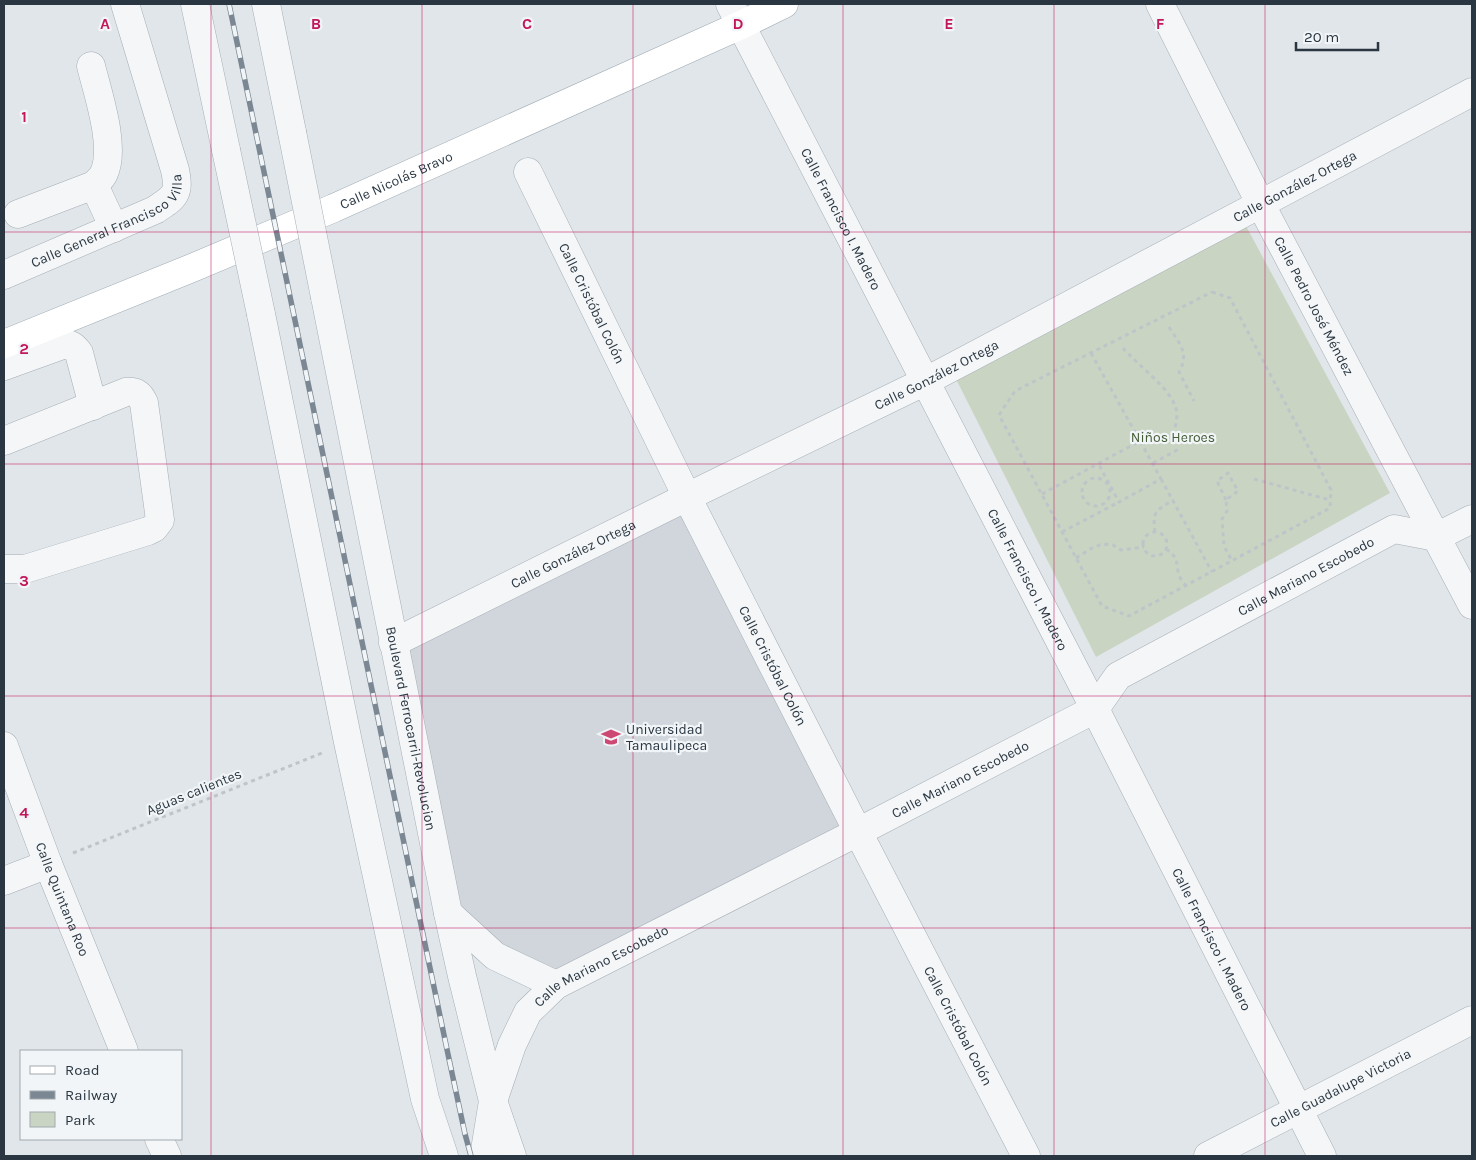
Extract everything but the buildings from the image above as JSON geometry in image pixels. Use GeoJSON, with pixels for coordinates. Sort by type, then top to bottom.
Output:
{"type":"FeatureCollection","features":[{"type":"Feature","properties":{"kind":"main road","name":"Calle Nicolás Bravo"},"geometry":{"type":"LineString","coordinates":[[4,344],[334,208],[736,15],[784,4]]}},
{"type":"Feature","properties":{"kind":"street","name":"Calle General Francisco Villa"},"geometry":{"type":"LineString","coordinates":[[4,275],[155,210],[175,194],[178,183],[175,170],[124,4]]}},
{"type":"Feature","properties":{"kind":"street"},"geometry":{"type":"LineString","coordinates":[[195,4],[261,314],[348,742],[425,1099],[444,1156]]}},
{"type":"Feature","properties":{"kind":"street","name":"Boulevard Ferrocarril-Revolucion"},"geometry":{"type":"LineString","coordinates":[[266,4],[448,913],[493,1101],[512,1156]]}},
{"type":"Feature","properties":{"kind":"street","name":"Calle Pedro José Méndez"},"geometry":{"type":"LineString","coordinates":[[1160,4],[1260,203],[1472,605]]}},
{"type":"Feature","properties":{"kind":"street","name":"Calle Francisco I. Madero"},"geometry":{"type":"LineString","coordinates":[[736,15],[1095,709],[1322,1156]]}},
{"type":"Feature","properties":{"kind":"street"},"geometry":{"type":"LineString","coordinates":[[18,214],[94,184],[101,179],[105,172],[108,156],[108,137],[91,66]]}},
{"type":"Feature","properties":{"kind":"street","name":"Calle González Ortega"},"geometry":{"type":"LineString","coordinates":[[393,643],[686,497],[926,381],[1472,92]]}},
{"type":"Feature","properties":{"kind":"street","name":"Calle Cristóbal Colón"},"geometry":{"type":"LineString","coordinates":[[528,172],[686,497],[1026,1156]]}},
{"type":"Feature","properties":{"kind":"street"},"geometry":{"type":"LineString","coordinates":[[94,184],[114,228]]}},
{"type":"Feature","properties":{"kind":"street"},"geometry":{"type":"LineString","coordinates":[[4,366],[69,344],[79,353],[93,406]]}},
{"type":"Feature","properties":{"kind":"street"},"geometry":{"type":"LineString","coordinates":[[4,441],[126,392],[133,391],[138,393],[144,403],[160,520],[154,528],[148,531],[25,568],[4,569]]}},
{"type":"Feature","properties":{"kind":"street"},"geometry":{"type":"LineString","coordinates":[[1436,537],[1472,519]]}},
{"type":"Feature","properties":{"kind":"street","name":"Calle Mariano Escobedo"},"geometry":{"type":"LineString","coordinates":[[493,1101],[512,1045],[528,1012],[556,985],[1095,709],[1118,676],[1394,529],[1436,537]]}},
{"type":"Feature","properties":{"kind":"street","name":"Calle Quintana Roo"},"geometry":{"type":"LineString","coordinates":[[4,746],[48,864],[124,1050]]}},
{"type":"Feature","properties":{"kind":"street"},"geometry":{"type":"LineString","coordinates":[[4,881],[48,864]]}},
{"type":"Feature","properties":{"kind":"street"},"geometry":{"type":"LineString","coordinates":[[448,913],[495,956],[556,985]]}},
{"type":"Feature","properties":{"kind":"street","name":"Calle Guadalupe Victoria"},"geometry":{"type":"LineString","coordinates":[[1208,1156],[1472,1020]]}},
{"type":"Feature","properties":{"kind":"street"},"geometry":{"type":"LineString","coordinates":[[484,1156],[493,1101]]}},
{"type":"Feature","properties":{"kind":"street"},"geometry":{"type":"LineString","coordinates":[[159,1140],[166,1156]]}},
{"type":"Feature","properties":{"kind":"path"},"geometry":{"type":"LineString","coordinates":[[1212,292],[1230,298],[1331,490],[1330,508],[1129,616],[1102,606],[1042,494],[999,415],[1015,391],[1212,292]]}},
{"type":"Feature","properties":{"kind":"path"},"geometry":{"type":"LineString","coordinates":[[1169,326],[1184,353],[1184,364],[1179,372],[1194,401]]}},
{"type":"Feature","properties":{"kind":"path"},"geometry":{"type":"LineString","coordinates":[[1123,348],[1164,389],[1176,407],[1175,428]]}},
{"type":"Feature","properties":{"kind":"path"},"geometry":{"type":"LineString","coordinates":[[1091,353],[1212,572]]}},
{"type":"Feature","properties":{"kind":"path"},"geometry":{"type":"LineString","coordinates":[[1042,494],[1140,441]]}},
{"type":"Feature","properties":{"kind":"path"},"geometry":{"type":"LineString","coordinates":[[1153,463],[1180,448]]}},
{"type":"Feature","properties":{"kind":"path"},"geometry":{"type":"LineString","coordinates":[[1098,463],[1119,502]]}},
{"type":"Feature","properties":{"kind":"path"},"geometry":{"type":"LineString","coordinates":[[1226,500],[1238,491],[1228,473],[1216,481],[1226,500],[1227,511],[1222,520],[1224,546],[1232,561]]}},
{"type":"Feature","properties":{"kind":"path"},"geometry":{"type":"LineString","coordinates":[[1062,532],[1161,478]]}},
{"type":"Feature","properties":{"kind":"path"},"geometry":{"type":"LineString","coordinates":[[1091,479],[1100,479],[1107,484],[1109,488],[1108,497],[1103,504],[1094,506],[1090,504],[1084,498],[1082,489],[1084,485],[1091,479]]}},
{"type":"Feature","properties":{"kind":"path"},"geometry":{"type":"LineString","coordinates":[[1254,479],[1330,500]]}},
{"type":"Feature","properties":{"kind":"path"},"geometry":{"type":"LineString","coordinates":[[1155,532],[1154,520],[1156,512],[1173,500]]}},
{"type":"Feature","properties":{"kind":"path"},"geometry":{"type":"LineString","coordinates":[[1155,532],[1159,533],[1167,541],[1166,549],[1162,555],[1154,556],[1148,554],[1143,544],[1148,535],[1155,532]]}},
{"type":"Feature","properties":{"kind":"path"},"geometry":{"type":"LineString","coordinates":[[1076,558],[1102,544],[1113,545],[1121,550],[1144,547]]}},
{"type":"Feature","properties":{"kind":"path"},"geometry":{"type":"LineString","coordinates":[[1166,549],[1174,555],[1178,564],[1179,575],[1186,586]]}},
{"type":"Feature","properties":{"kind":"path","name":"Aguas calientes"},"geometry":{"type":"LineString","coordinates":[[48,864],[348,742]]}},
{"type":"Feature","properties":{"kind":"shaded area","name":"Universidad Tamaulipeca"},"geometry":{"type":"Polygon","coordinates":[[[687,497],[858,832],[556,985],[448,913],[393,643],[687,497]]]}},
{"type":"Feature","properties":{"kind":"green space","name":"Niños Heroes"},"geometry":{"type":"Polygon","coordinates":[[[1246,226],[1390,493],[1096,657],[955,377],[1246,226]]]}},
{"type":"Feature","properties":{"kind":"railway"},"geometry":{"type":"LineString","coordinates":[[229,4],[449,1059],[471,1156]]}},
{"type":"Feature","properties":{"kind":"place","name":"Universidad Tamaulipeca"},"geometry":{"type":"Point","coordinates":[611,737]}}]}
